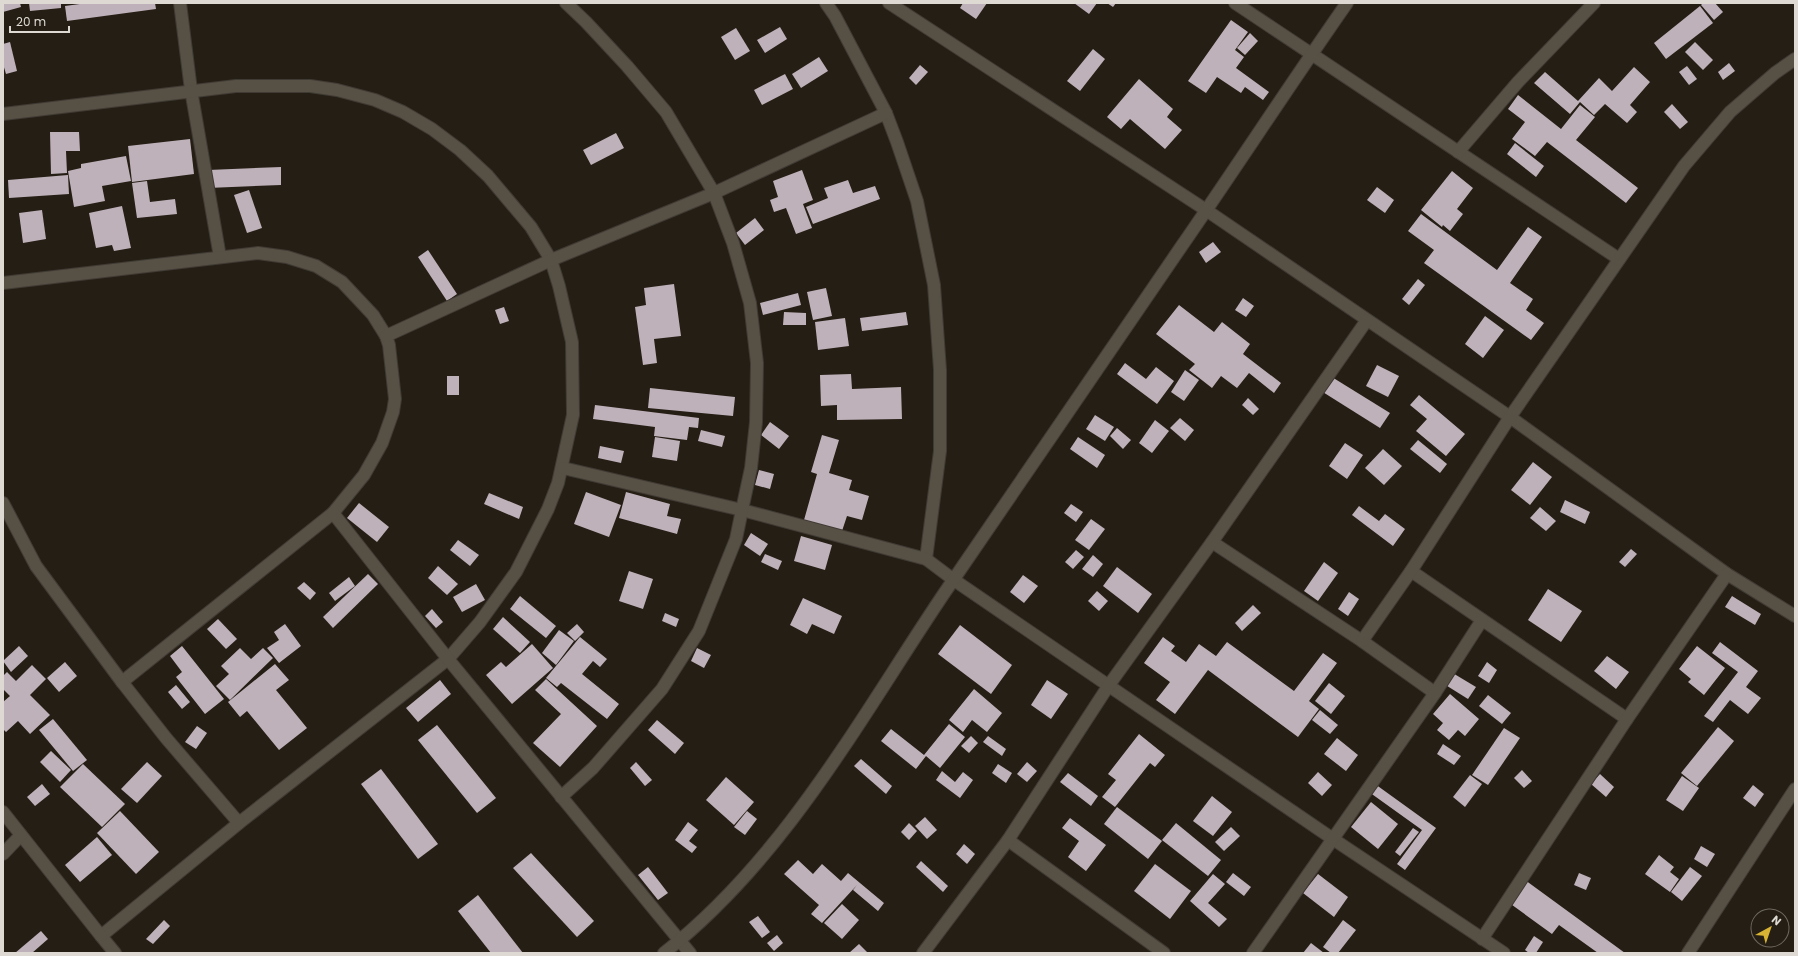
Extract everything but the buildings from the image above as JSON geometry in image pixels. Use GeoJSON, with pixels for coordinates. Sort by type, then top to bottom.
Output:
{"type":"FeatureCollection","features":[{"type":"Feature","properties":{"kind":"street"},"geometry":{"type":"LineString","coordinates":[[180,3],[191,90],[220,257]]}},
{"type":"Feature","properties":{"kind":"street"},"geometry":{"type":"LineString","coordinates":[[561,796],[593,768],[662,689],[699,632],[736,539],[751,468],[756,422],[757,363],[750,303],[733,243],[714,194],[666,112],[627,66],[566,3]]}},
{"type":"Feature","properties":{"kind":"street"},"geometry":{"type":"LineString","coordinates":[[826,3],[835,16],[886,113],[917,201],[934,286],[940,370],[940,451],[926,559]]}},
{"type":"Feature","properties":{"kind":"street"},"geometry":{"type":"LineString","coordinates":[[889,3],[1206,210],[1510,417],[1727,574],[1795,616]]}},
{"type":"Feature","properties":{"kind":"street"},"geometry":{"type":"LineString","coordinates":[[1235,3],[1619,258]]}},
{"type":"Feature","properties":{"kind":"street"},"geometry":{"type":"LineString","coordinates":[[664,953],[680,941],[736,887],[784,831],[837,756],[954,580],[1347,3]]}},
{"type":"Feature","properties":{"kind":"street"},"geometry":{"type":"LineString","coordinates":[[1458,152],[1518,82],[1594,3]]}},
{"type":"Feature","properties":{"kind":"street"},"geometry":{"type":"LineString","coordinates":[[1362,641],[1411,570],[1510,417],[1684,166],[1730,112],[1775,73],[1795,59]]}},
{"type":"Feature","properties":{"kind":"street"},"geometry":{"type":"LineString","coordinates":[[3,114],[191,90],[236,86],[310,86],[337,90],[375,100],[403,112],[432,129],[460,150],[488,176],[531,226],[550,260],[559,286],[572,342],[573,415],[563,468],[548,509],[516,572],[480,622],[448,658],[239,823],[101,936]]}},
{"type":"Feature","properties":{"kind":"street"},"geometry":{"type":"LineString","coordinates":[[386,336],[550,260],[714,194],[886,113]]}},
{"type":"Feature","properties":{"kind":"street"},"geometry":{"type":"LineString","coordinates":[[3,283],[258,253],[287,257],[316,266],[342,282],[373,315],[386,336],[390,353],[395,399],[393,412],[382,443],[364,475],[333,513],[122,682]]}},
{"type":"Feature","properties":{"kind":"street"},"geometry":{"type":"LineString","coordinates":[[923,953],[1008,840],[1109,685],[1212,542],[1367,320]]}},
{"type":"Feature","properties":{"kind":"street"},"geometry":{"type":"LineString","coordinates":[[563,468],[742,510],[926,559],[954,580],[1333,839],[1504,953]]}},
{"type":"Feature","properties":{"kind":"street"},"geometry":{"type":"LineString","coordinates":[[3,503],[36,566],[122,682],[166,738],[239,823]]}},
{"type":"Feature","properties":{"kind":"street"},"geometry":{"type":"LineString","coordinates":[[333,513],[448,658],[690,953]]}},
{"type":"Feature","properties":{"kind":"street"},"geometry":{"type":"LineString","coordinates":[[1212,542],[1362,641],[1435,693]]}},
{"type":"Feature","properties":{"kind":"street"},"geometry":{"type":"LineString","coordinates":[[1411,570],[1627,719]]}},
{"type":"Feature","properties":{"kind":"street"},"geometry":{"type":"LineString","coordinates":[[1482,939],[1627,719],[1727,574]]}},
{"type":"Feature","properties":{"kind":"street"},"geometry":{"type":"LineString","coordinates":[[1253,953],[1435,693],[1482,620]]}},
{"type":"Feature","properties":{"kind":"street"},"geometry":{"type":"LineString","coordinates":[[1688,953],[1795,789]]}},
{"type":"Feature","properties":{"kind":"street"},"geometry":{"type":"LineString","coordinates":[[3,812],[115,953]]}},
{"type":"Feature","properties":{"kind":"street"},"geometry":{"type":"LineString","coordinates":[[3,854],[21,835]]}},
{"type":"Feature","properties":{"kind":"street"},"geometry":{"type":"LineString","coordinates":[[1008,840],[1164,953]]}}]}
